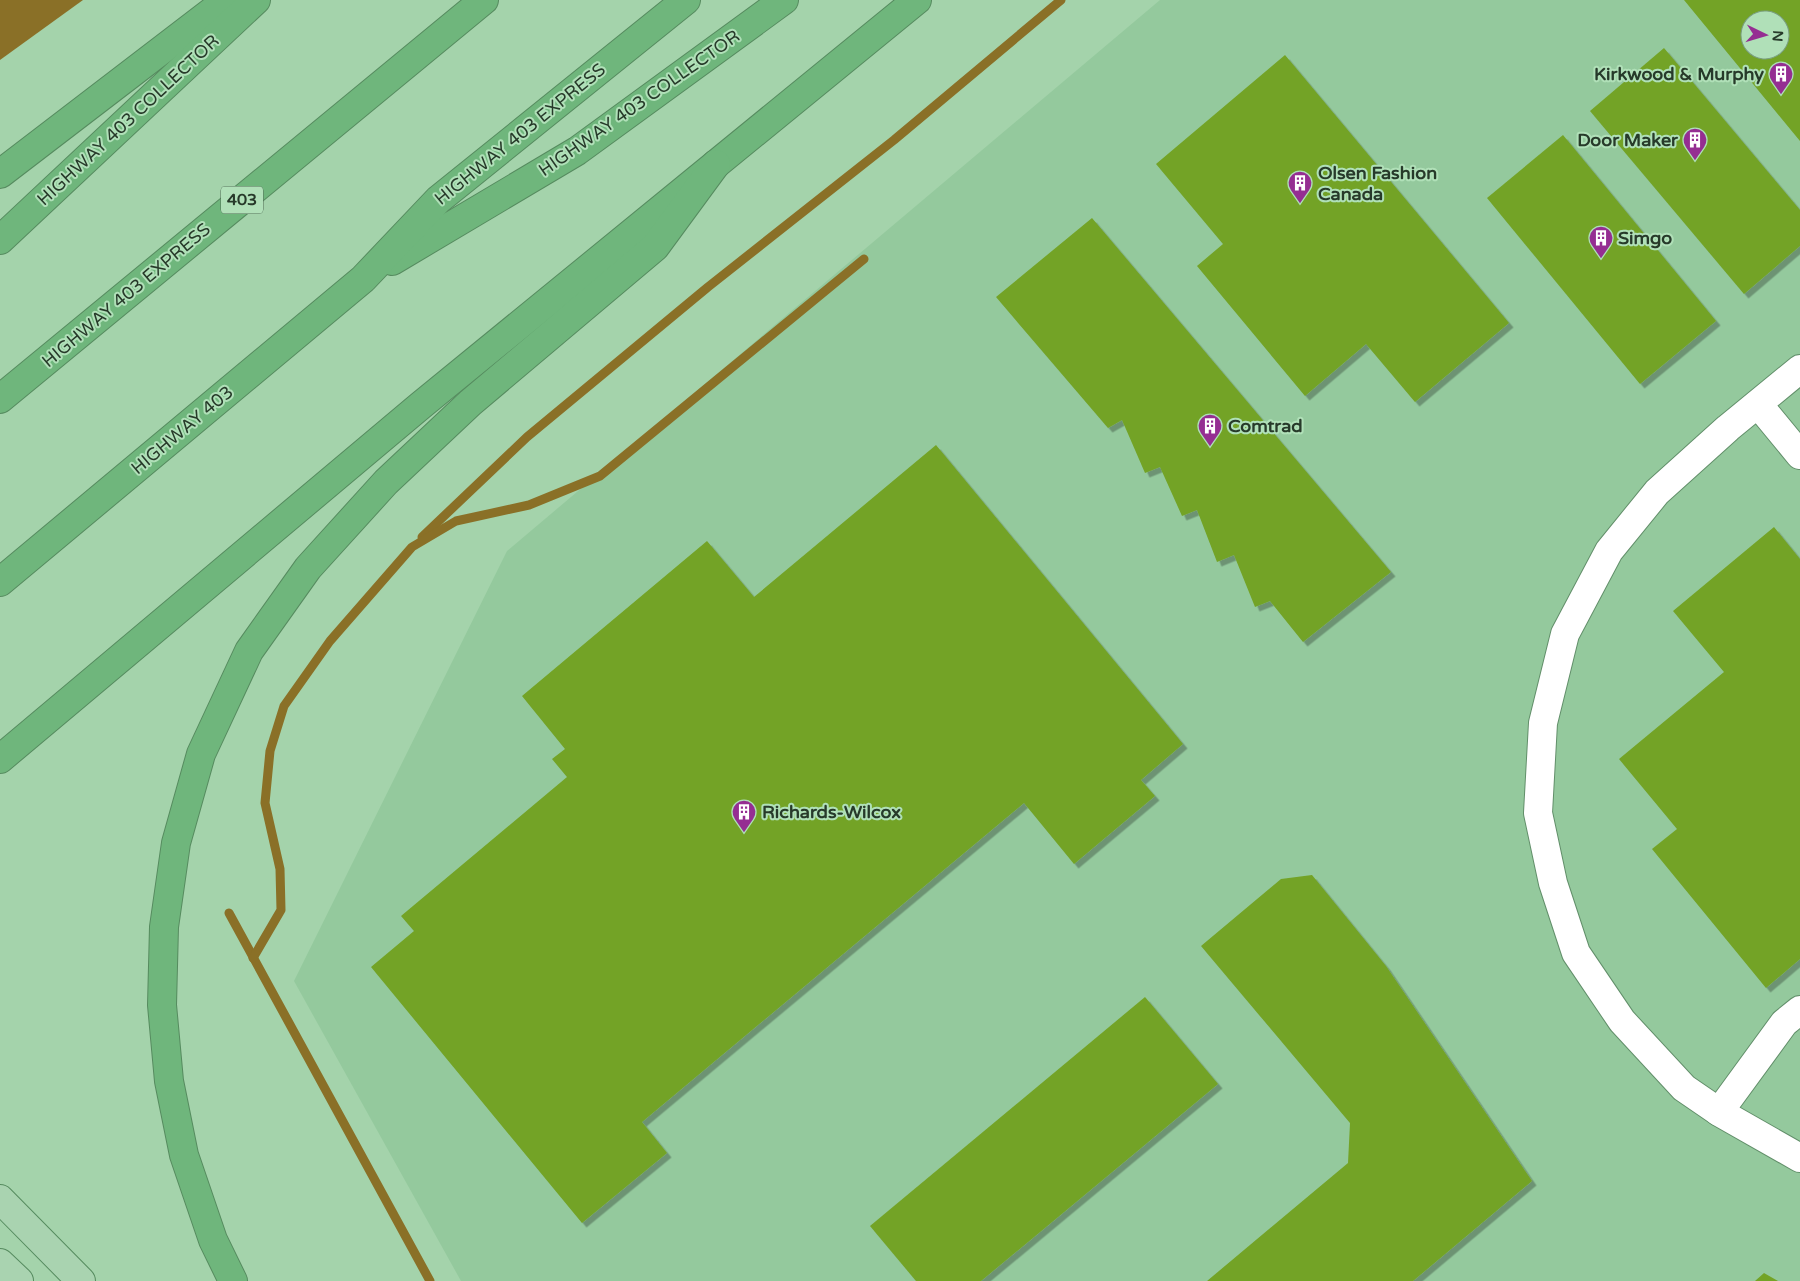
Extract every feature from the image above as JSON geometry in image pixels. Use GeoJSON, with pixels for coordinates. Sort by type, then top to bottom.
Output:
{"type":"FeatureCollection","features":[{"type":"Feature","properties":{"kind":"highway"},"geometry":{"type":"LineString","coordinates":[[0,174],[227,0]]}},
{"type":"Feature","properties":{"kind":"highway","name":"HIGHWAY 403 COLLECTOR"},"geometry":{"type":"LineString","coordinates":[[0,240],[256,0]]}},
{"type":"Feature","properties":{"kind":"highway","name":"HIGHWAY 403 EXPRESS"},"geometry":{"type":"LineString","coordinates":[[0,399],[484,0]]}},
{"type":"Feature","properties":{"kind":"highway","name":"HIGHWAY 403 EXPRESS"},"geometry":{"type":"LineString","coordinates":[[363,279],[438,200],[686,0]]}},
{"type":"Feature","properties":{"kind":"highway","name":"HIGHWAY 403 COLLECTOR"},"geometry":{"type":"LineString","coordinates":[[363,279],[576,151],[784,0]]}},
{"type":"Feature","properties":{"kind":"highway"},"geometry":{"type":"LineString","coordinates":[[0,759],[413,412],[917,0]]}},
{"type":"Feature","properties":{"kind":"highway"},"geometry":{"type":"LineString","coordinates":[[233,1281],[213,1240],[184,1155],[169,1081],[162,1005],[164,928],[176,843],[201,754],[249,651],[308,568],[386,482],[470,403],[655,247],[716,164]]}},
{"type":"Feature","properties":{"kind":"highway","name":"HIGHWAY 403"},"geometry":{"type":"LineString","coordinates":[[0,582],[363,279]]}},
{"type":"Feature","properties":{"kind":"main road"},"geometry":{"type":"LineString","coordinates":[[0,1199],[81,1281]]}},
{"type":"Feature","properties":{"kind":"main road"},"geometry":{"type":"LineString","coordinates":[[0,1263],[19,1281]]}},
{"type":"Feature","properties":{"kind":"street"},"geometry":{"type":"LineString","coordinates":[[1800,369],[1657,492],[1609,550],[1565,634],[1543,723],[1538,813],[1553,883],[1576,954],[1622,1021],[1684,1088],[1719,1112],[1800,1158]]}},
{"type":"Feature","properties":{"kind":"street"},"geometry":{"type":"LineString","coordinates":[[1758,404],[1800,455]]}},
{"type":"Feature","properties":{"kind":"street"},"geometry":{"type":"LineString","coordinates":[[1719,1112],[1784,1023],[1800,1010]]}},
{"type":"Feature","properties":{"kind":"shaded area"},"geometry":{"type":"Polygon","coordinates":[[[0,0],[83,0],[0,60],[0,0]]]}},
{"type":"Feature","properties":{"kind":"shaded area"},"geometry":{"type":"Polygon","coordinates":[[[1160,0],[1800,0],[1800,1281],[461,1281],[294,981],[507,551],[1160,0]]]}},
{"type":"Feature","properties":{"kind":"building","name":"Kirkwood & Murphy"},"geometry":{"type":"Polygon","coordinates":[[[1684,0],[1800,0],[1800,141],[1684,0]]]}},
{"type":"Feature","properties":{"kind":"building","name":"Door Maker"},"geometry":{"type":"Polygon","coordinates":[[[1664,48],[1800,210],[1800,246],[1744,294],[1590,111],[1664,48]]]}},
{"type":"Feature","properties":{"kind":"building","name":"Olsen Fashion Canada"},"geometry":{"type":"Polygon","coordinates":[[[1285,55],[1509,323],[1415,402],[1366,344],[1305,396],[1197,266],[1223,244],[1156,164],[1285,55]]]}},
{"type":"Feature","properties":{"kind":"building","name":"Simgo"},"geometry":{"type":"Polygon","coordinates":[[[1563,135],[1716,321],[1640,384],[1487,198],[1563,135]]]}},
{"type":"Feature","properties":{"kind":"building","name":"Comtrad"},"geometry":{"type":"Polygon","coordinates":[[[1092,218],[1391,572],[1303,642],[1270,601],[1255,607],[1234,555],[1217,562],[1197,510],[1182,516],[1160,467],[1145,473],[1122,420],[1108,428],[996,297],[1092,218]]]}},
{"type":"Feature","properties":{"kind":"building","name":"Richards-Wilcox"},"geometry":{"type":"Polygon","coordinates":[[[936,445],[1183,744],[1141,780],[1155,796],[1074,864],[1024,803],[642,1122],[667,1153],[582,1223],[371,967],[414,931],[401,916],[567,777],[552,759],[565,749],[522,696],[707,541],[754,597],[936,445]]]}},
{"type":"Feature","properties":{"kind":"building"},"geometry":{"type":"Polygon","coordinates":[[[1774,527],[1800,559],[1800,959],[1766,988],[1652,849],[1677,829],[1619,759],[1724,672],[1673,611],[1774,527]]]}},
{"type":"Feature","properties":{"kind":"building"},"geometry":{"type":"Polygon","coordinates":[[[1312,875],[1386,966],[1532,1181],[1413,1281],[1207,1281],[1348,1163],[1350,1123],[1201,946],[1281,879],[1312,875]]]}},
{"type":"Feature","properties":{"kind":"building"},"geometry":{"type":"Polygon","coordinates":[[[1145,997],[1218,1084],[981,1281],[916,1281],[870,1226],[1145,997]]]}},
{"type":"Feature","properties":{"kind":"building"},"geometry":{"type":"Polygon","coordinates":[[[1764,1273],[1778,1281],[1755,1281],[1764,1273]]]}},
{"type":"Feature","properties":{"kind":"waterway"},"geometry":{"type":"LineString","coordinates":[[422,537],[527,437],[708,287],[894,140],[1061,0]]}},
{"type":"Feature","properties":{"kind":"waterway"},"geometry":{"type":"LineString","coordinates":[[253,958],[281,910],[280,869],[265,803],[270,751],[284,706],[330,641],[412,547],[456,521],[529,505],[600,476],[864,259]]}},
{"type":"Feature","properties":{"kind":"waterway"},"geometry":{"type":"LineString","coordinates":[[229,913],[430,1281]]}},
{"type":"Feature","properties":{"kind":"place","name":"Kirkwood & Murphy"},"geometry":{"type":"Point","coordinates":[1781,95]}},
{"type":"Feature","properties":{"kind":"place","name":"Door Maker"},"geometry":{"type":"Point","coordinates":[1695,161]}},
{"type":"Feature","properties":{"kind":"place","name":"Olsen Fashion Canada"},"geometry":{"type":"Point","coordinates":[1300,204]}},
{"type":"Feature","properties":{"kind":"place","name":"Simgo"},"geometry":{"type":"Point","coordinates":[1601,259]}},
{"type":"Feature","properties":{"kind":"place","name":"Comtrad"},"geometry":{"type":"Point","coordinates":[1210,447]}},
{"type":"Feature","properties":{"kind":"place","name":"Richards-Wilcox"},"geometry":{"type":"Point","coordinates":[744,833]}}]}
